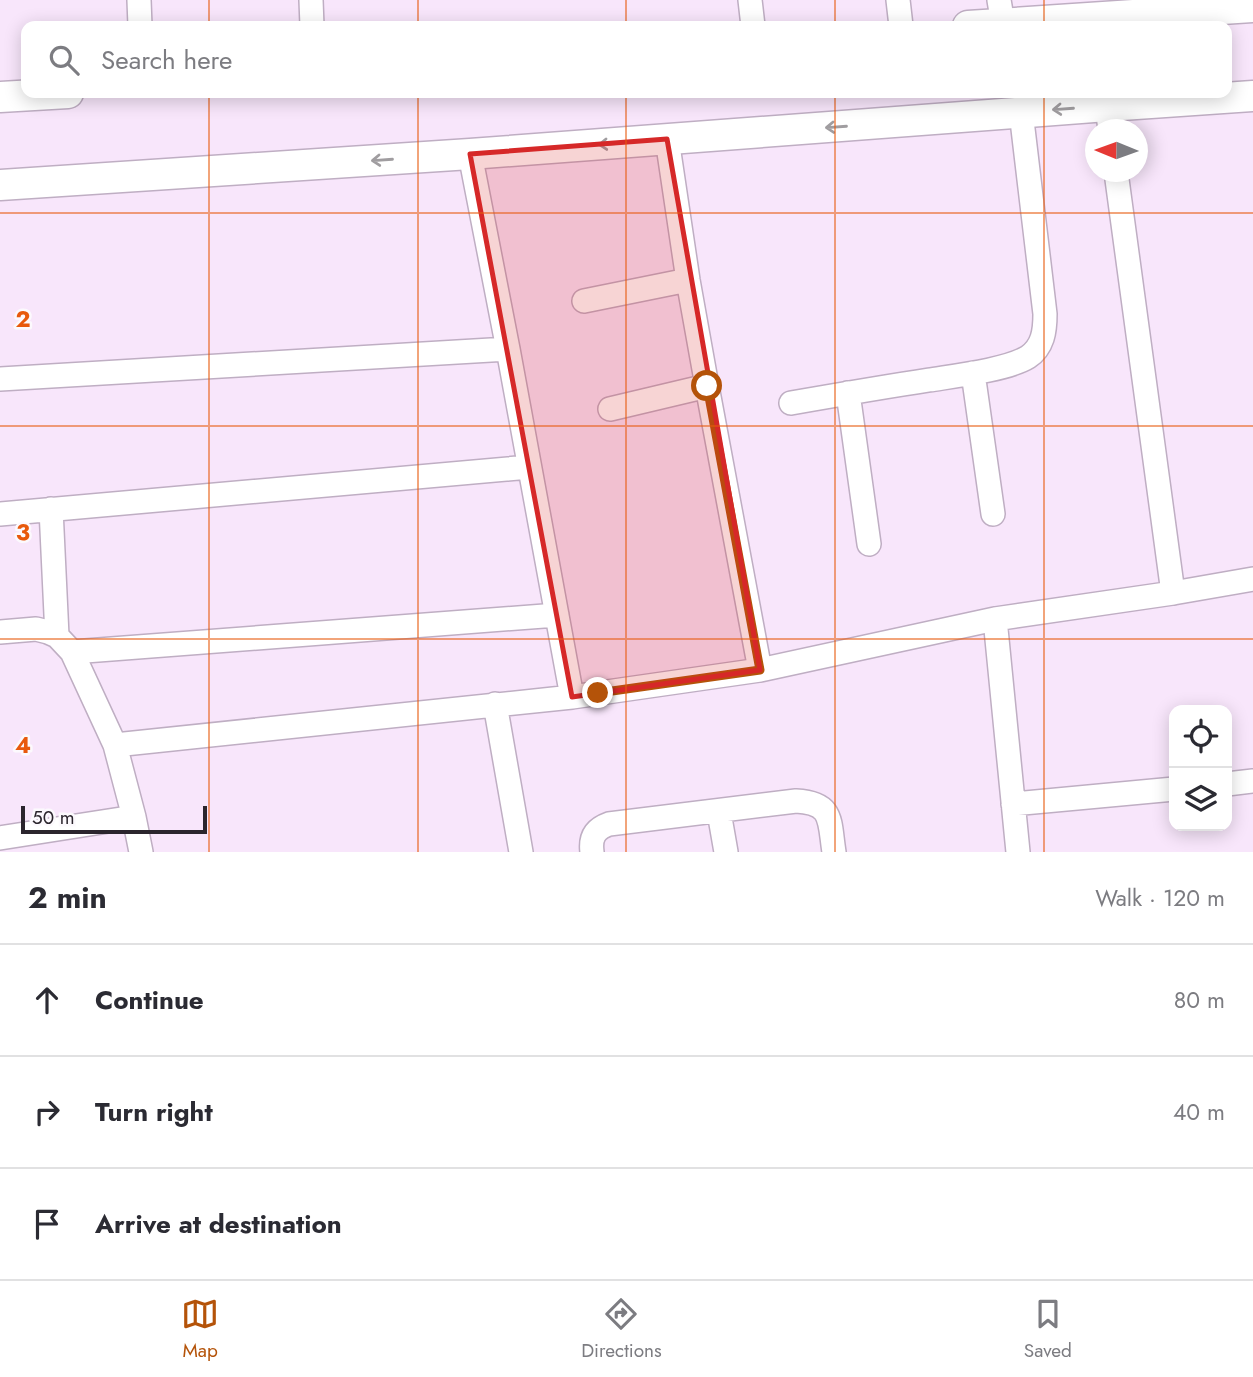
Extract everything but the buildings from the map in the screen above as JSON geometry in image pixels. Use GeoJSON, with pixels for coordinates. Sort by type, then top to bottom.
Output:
{"type":"FeatureCollection","features":[{"type":"Feature","properties":{"kind":"street"},"geometry":{"type":"LineString","coordinates":[[138,0],[140,21]]}},
{"type":"Feature","properties":{"kind":"street"},"geometry":{"type":"LineString","coordinates":[[311,0],[312,21]]}},
{"type":"Feature","properties":{"kind":"street"},"geometry":{"type":"LineString","coordinates":[[750,0],[752,21]]}},
{"type":"Feature","properties":{"kind":"street"},"geometry":{"type":"LineString","coordinates":[[898,0],[900,21]]}},
{"type":"Feature","properties":{"kind":"street"},"geometry":{"type":"LineString","coordinates":[[980,21],[1001,12],[1253,7]]}},
{"type":"Feature","properties":{"kind":"street"},"geometry":{"type":"LineString","coordinates":[[0,97],[21,96]]}},
{"type":"Feature","properties":{"kind":"street"},"geometry":{"type":"LineString","coordinates":[[0,185],[470,154],[1021,112],[1109,118],[1253,96]]}},
{"type":"Feature","properties":{"kind":"street"},"geometry":{"type":"LineString","coordinates":[[791,403],[973,373],[1015,363],[1030,356],[1042,342],[1045,329],[1021,112]]}},
{"type":"Feature","properties":{"kind":"street"},"geometry":{"type":"LineString","coordinates":[[667,139],[688,280],[760,670]]}},
{"type":"Feature","properties":{"kind":"street"},"geometry":{"type":"LineString","coordinates":[[470,154],[572,697]]}},
{"type":"Feature","properties":{"kind":"street"},"geometry":{"type":"LineString","coordinates":[[1117,182],[1173,593]]}},
{"type":"Feature","properties":{"kind":"street"},"geometry":{"type":"LineString","coordinates":[[584,301],[688,280]]}},
{"type":"Feature","properties":{"kind":"street"},"geometry":{"type":"LineString","coordinates":[[0,379],[508,349]]}},
{"type":"Feature","properties":{"kind":"street"},"geometry":{"type":"LineString","coordinates":[[973,373],[993,514]]}},
{"type":"Feature","properties":{"kind":"street"},"geometry":{"type":"LineString","coordinates":[[610,409],[707,386]]}},
{"type":"Feature","properties":{"kind":"street"},"geometry":{"type":"LineString","coordinates":[[848,393],[869,544]]}},
{"type":"Feature","properties":{"kind":"street"},"geometry":{"type":"LineString","coordinates":[[0,514],[530,467]]}},
{"type":"Feature","properties":{"kind":"street"},"geometry":{"type":"LineString","coordinates":[[51,509],[65,644],[115,745],[141,852]]}},
{"type":"Feature","properties":{"kind":"street"},"geometry":{"type":"LineString","coordinates":[[115,745],[572,697],[760,670],[995,619],[1253,579]]}},
{"type":"Feature","properties":{"kind":"street"},"geometry":{"type":"LineString","coordinates":[[0,632],[36,629],[48,632],[65,644],[557,614]]}},
{"type":"Feature","properties":{"kind":"street"},"geometry":{"type":"LineString","coordinates":[[995,619],[1018,852]]}},
{"type":"Feature","properties":{"kind":"street"},"geometry":{"type":"LineString","coordinates":[[495,704],[521,852]]}},
{"type":"Feature","properties":{"kind":"street"},"geometry":{"type":"LineString","coordinates":[[1232,783],[1253,781]]}},
{"type":"Feature","properties":{"kind":"street"},"geometry":{"type":"LineString","coordinates":[[1013,804],[1169,789]]}},
{"type":"Feature","properties":{"kind":"street"},"geometry":{"type":"LineString","coordinates":[[592,852],[593,835],[600,827],[609,824],[796,801],[817,804],[824,809],[829,819],[834,852]]}},
{"type":"Feature","properties":{"kind":"street"},"geometry":{"type":"LineString","coordinates":[[719,812],[726,852]]}},
{"type":"Feature","properties":{"kind":"street"},"geometry":{"type":"LineString","coordinates":[[0,838],[41,842],[134,817]]}},
{"type":"Feature","properties":{"kind":"highlighted area"},"geometry":{"type":"Polygon","coordinates":[[[667,139],[760,670],[572,697],[470,154],[667,139]]]}},
{"type":"Feature","properties":{"kind":"route"},"geometry":{"type":"LineString","coordinates":[[598,693],[760,670],[707,386]]}}]}
